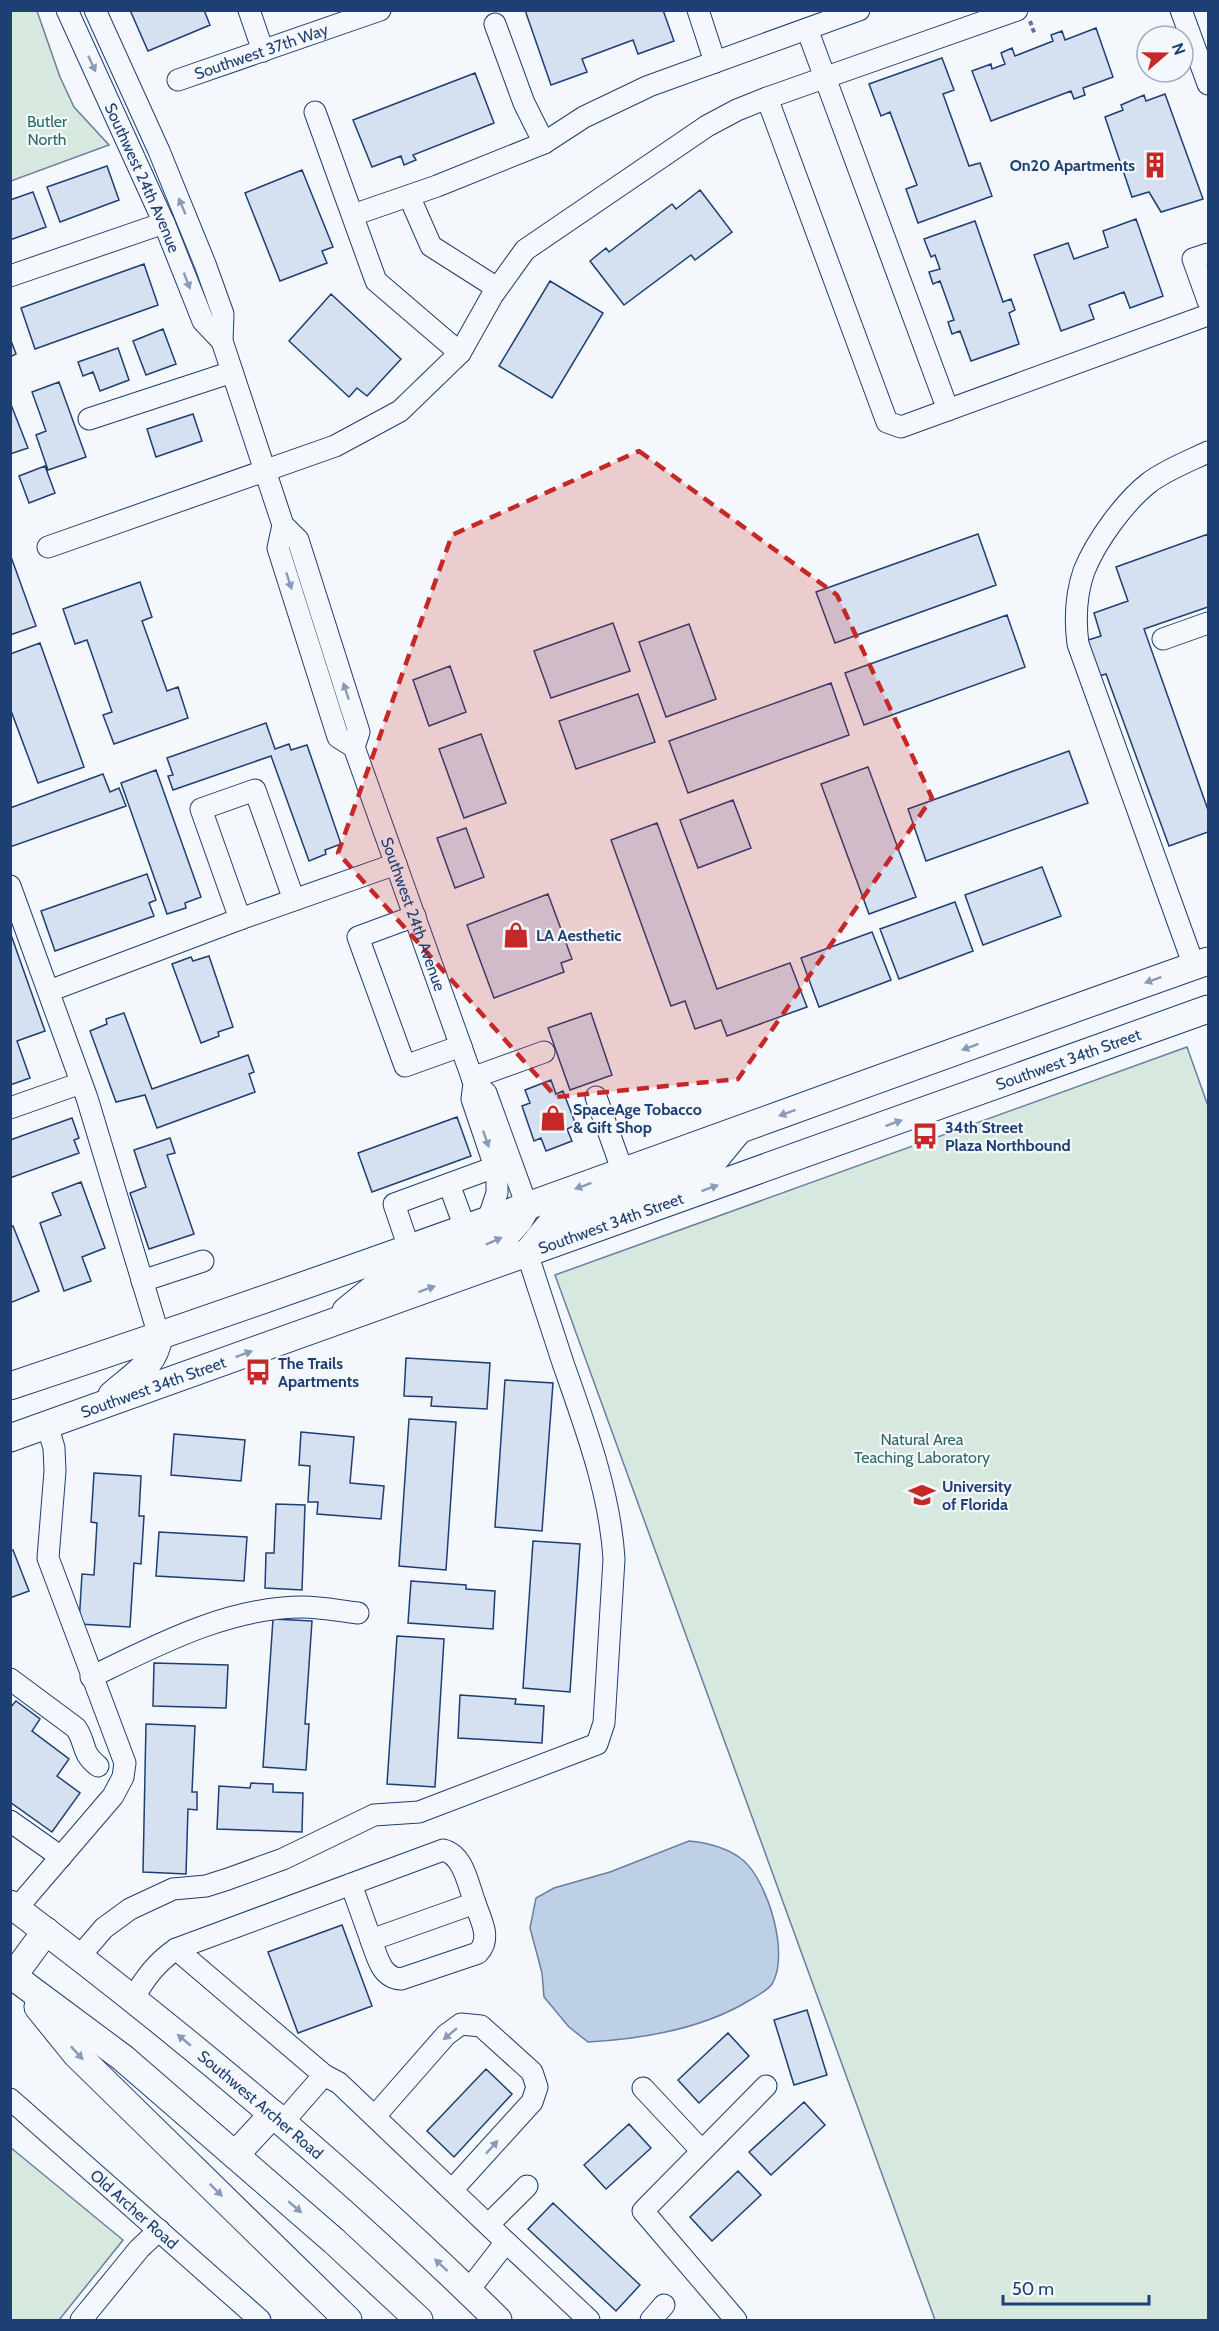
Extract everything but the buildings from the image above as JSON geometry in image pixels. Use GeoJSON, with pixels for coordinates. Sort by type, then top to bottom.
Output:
{"type":"FeatureCollection","features":[{"type":"Feature","properties":{"kind":"main road"},"geometry":{"type":"LineString","coordinates":[[10,1386],[159,1336],[623,1172],[1201,963]]}},
{"type":"Feature","properties":{"kind":"main road","name":"Southwest 34th Street"},"geometry":{"type":"LineString","coordinates":[[10,1438],[1209,1009]]}},
{"type":"Feature","properties":{"kind":"main road"},"geometry":{"type":"LineString","coordinates":[[527,1253],[550,1225],[572,1214],[715,1159],[739,1130]]}},
{"type":"Feature","properties":{"kind":"main road"},"geometry":{"type":"LineString","coordinates":[[332,1323],[378,1285],[505,1236],[519,1220],[527,1206]]}},
{"type":"Feature","properties":{"kind":"main road"},"geometry":{"type":"LineString","coordinates":[[100,1405],[147,1365],[156,1352],[159,1336]]}},
{"type":"Feature","properties":{"kind":"main road","name":"Southwest Archer Road"},"geometry":{"type":"LineString","coordinates":[[14,1906],[133,1999],[278,2118],[498,2320]]}},
{"type":"Feature","properties":{"kind":"main road"},"geometry":{"type":"LineString","coordinates":[[12,1975],[46,1931]]}},
{"type":"Feature","properties":{"kind":"main road"},"geometry":{"type":"LineString","coordinates":[[12,1975],[123,2058],[419,2320]]}},
{"type":"Feature","properties":{"kind":"main road"},"geometry":{"type":"LineString","coordinates":[[12,1975],[76,2054],[348,2320]]}},
{"type":"Feature","properties":{"kind":"main road"},"geometry":{"type":"LineString","coordinates":[[235,2155],[278,2118]]}},
{"type":"Feature","properties":{"kind":"street","name":"Southwest 24th Avenue"},"geometry":{"type":"LineString","coordinates":[[67,10],[164,223],[203,321],[222,341]]}},
{"type":"Feature","properties":{"kind":"street","name":"Southwest 24th Avenue"},"geometry":{"type":"LineString","coordinates":[[95,10],[159,151],[223,314],[222,341],[283,525],[278,548],[338,738],[354,747],[473,1081],[472,1099],[498,1182],[476,1224]]}},
{"type":"Feature","properties":{"kind":"street"},"geometry":{"type":"LineString","coordinates":[[249,10],[263,51]]}},
{"type":"Feature","properties":{"kind":"street","name":"Southwest 37th Way"},"geometry":{"type":"LineString","coordinates":[[178,80],[380,10]]}},
{"type":"Feature","properties":{"kind":"street"},"geometry":{"type":"LineString","coordinates":[[698,10],[715,62]]}},
{"type":"Feature","properties":{"kind":"street"},"geometry":{"type":"LineString","coordinates":[[353,215],[409,196],[544,143],[584,117],[649,86],[859,10]]}},
{"type":"Feature","properties":{"kind":"street"},"geometry":{"type":"LineString","coordinates":[[48,548],[335,446],[400,411],[460,353],[497,288],[525,250],[707,126],[737,110],[767,98],[1017,10]]}},
{"type":"Feature","properties":{"kind":"street"},"geometry":{"type":"LineString","coordinates":[[1181,10],[1209,84]]}},
{"type":"Feature","properties":{"kind":"street"},"geometry":{"type":"LineString","coordinates":[[495,24],[524,103],[544,143]]}},
{"type":"Feature","properties":{"kind":"street"},"geometry":{"type":"LineString","coordinates":[[807,29],[948,410]]}},
{"type":"Feature","properties":{"kind":"street"},"geometry":{"type":"LineString","coordinates":[[767,98],[887,422],[901,427],[1209,315]]}},
{"type":"Feature","properties":{"kind":"street"},"geometry":{"type":"LineString","coordinates":[[315,112],[376,281],[460,353]]}},
{"type":"Feature","properties":{"kind":"street"},"geometry":{"type":"LineString","coordinates":[[409,196],[431,246],[497,288]]}},
{"type":"Feature","properties":{"kind":"street"},"geometry":{"type":"LineString","coordinates":[[10,276],[164,223]]}},
{"type":"Feature","properties":{"kind":"street"},"geometry":{"type":"LineString","coordinates":[[1209,254],[1193,259],[1209,301]]}},
{"type":"Feature","properties":{"kind":"street"},"geometry":{"type":"LineString","coordinates":[[89,419],[232,372]]}},
{"type":"Feature","properties":{"kind":"street"},"geometry":{"type":"LineString","coordinates":[[1201,963],[1078,644],[1075,619],[1084,572],[1100,541],[1124,508],[1150,482],[1209,452]]}},
{"type":"Feature","properties":{"kind":"street"},"geometry":{"type":"LineString","coordinates":[[1163,639],[1209,623]]}},
{"type":"Feature","properties":{"kind":"street"},"geometry":{"type":"LineString","coordinates":[[240,919],[201,809],[255,790],[294,900]]}},
{"type":"Feature","properties":{"kind":"street"},"geometry":{"type":"LineString","coordinates":[[49,991],[240,919],[396,864]]}},
{"type":"Feature","properties":{"kind":"street"},"geometry":{"type":"LineString","coordinates":[[11,884],[81,1083],[159,1336]]}},
{"type":"Feature","properties":{"kind":"street"},"geometry":{"type":"LineString","coordinates":[[415,916],[358,937],[405,1066],[461,1046]]}},
{"type":"Feature","properties":{"kind":"street"},"geometry":{"type":"LineString","coordinates":[[473,1081],[544,1052]]}},
{"type":"Feature","properties":{"kind":"street","name":"Southwest 24th Avenue"},"geometry":{"type":"LineString","coordinates":[[473,1081],[486,1093],[527,1206]]}},
{"type":"Feature","properties":{"kind":"street"},"geometry":{"type":"LineString","coordinates":[[10,1108],[81,1083]]}},
{"type":"Feature","properties":{"kind":"street"},"geometry":{"type":"LineString","coordinates":[[596,1097],[623,1172]]}},
{"type":"Feature","properties":{"kind":"street"},"geometry":{"type":"LineString","coordinates":[[409,1248],[394,1204],[495,1167]]}},
{"type":"Feature","properties":{"kind":"street"},"geometry":{"type":"LineString","coordinates":[[449,1184],[476,1224]]}},
{"type":"Feature","properties":{"kind":"street"},"geometry":{"type":"LineString","coordinates":[[79,1957],[104,1928],[130,1909],[173,1889],[206,1886],[228,1879],[282,1859],[374,1815],[419,1812],[597,1744],[604,1723],[614,1559],[613,1541],[606,1503],[586,1429],[527,1253]]}},
{"type":"Feature","properties":{"kind":"street"},"geometry":{"type":"LineString","coordinates":[[142,1281],[203,1261]]}},
{"type":"Feature","properties":{"kind":"street"},"geometry":{"type":"LineString","coordinates":[[14,1906],[61,1857],[113,1796],[123,1777],[125,1763],[48,1558],[55,1471],[54,1448],[47,1424]]}},
{"type":"Feature","properties":{"kind":"street"},"geometry":{"type":"LineString","coordinates":[[91,1677],[179,1634],[259,1612],[303,1607],[358,1613]]}},
{"type":"Feature","properties":{"kind":"street"},"geometry":{"type":"LineString","coordinates":[[10,1679],[76,1728],[81,1735],[88,1758],[98,1766]]}},
{"type":"Feature","properties":{"kind":"street"},"geometry":{"type":"LineString","coordinates":[[10,1821],[61,1857]]}},
{"type":"Feature","properties":{"kind":"street"},"geometry":{"type":"LineString","coordinates":[[133,1999],[147,1974],[176,1949],[351,1884],[443,1850],[452,1852],[458,1859],[486,1940],[484,1947],[478,1953],[401,1979],[394,1979],[381,1966],[351,1884]]}},
{"type":"Feature","properties":{"kind":"street"},"geometry":{"type":"LineString","coordinates":[[371,1940],[475,1904]]}},
{"type":"Feature","properties":{"kind":"street"},"geometry":{"type":"LineString","coordinates":[[176,1949],[324,2075],[339,2083],[589,2320]]}},
{"type":"Feature","properties":{"kind":"street"},"geometry":{"type":"LineString","coordinates":[[375,2116],[446,2035],[461,2024],[481,2026],[532,2072],[537,2087],[532,2102],[452,2190]]}},
{"type":"Feature","properties":{"kind":"street"},"geometry":{"type":"LineString","coordinates":[[278,2118],[324,2075]]}},
{"type":"Feature","properties":{"kind":"street"},"geometry":{"type":"LineString","coordinates":[[736,2320],[644,2211],[701,2150],[766,2086]]}},
{"type":"Feature","properties":{"kind":"street"},"geometry":{"type":"LineString","coordinates":[[643,2088],[701,2150]]}},
{"type":"Feature","properties":{"kind":"street","name":"Old Archer Road"},"geometry":{"type":"LineString","coordinates":[[10,2098],[260,2320]]}},
{"type":"Feature","properties":{"kind":"street"},"geometry":{"type":"LineString","coordinates":[[489,2224],[527,2186]]}},
{"type":"Feature","properties":{"kind":"street"},"geometry":{"type":"LineString","coordinates":[[81,2320],[139,2249],[159,2230]]}},
{"type":"Feature","properties":{"kind":"street"},"geometry":{"type":"LineString","coordinates":[[468,2291],[506,2242]]}},
{"type":"Feature","properties":{"kind":"highlighted area"},"geometry":{"type":"Polygon","coordinates":[[[639,451],[837,595],[932,798],[738,1079],[556,1097],[338,853],[452,535],[639,451]]]}},
{"type":"Feature","properties":{"kind":"green space","name":"Butler North"},"geometry":{"type":"Polygon","coordinates":[[[10,11],[37,11],[60,77],[74,107],[109,145],[11,181],[10,11]]]}},
{"type":"Feature","properties":{"kind":"green space","name":"Natural Area Teaching Laboratory"},"geometry":{"type":"Polygon","coordinates":[[[1187,1047],[1208,1106],[1208,2320],[935,2320],[555,1275],[1187,1047]]]}},
{"type":"Feature","properties":{"kind":"green space"},"geometry":{"type":"Polygon","coordinates":[[[10,2147],[123,2240],[59,2320],[11,2320],[10,2147]]]}},
{"type":"Feature","properties":{"kind":"water"},"geometry":{"type":"Polygon","coordinates":[[[689,1841],[704,1843],[732,1853],[753,1871],[761,1885],[774,1920],[779,1955],[777,1971],[772,1984],[762,1993],[732,2010],[692,2025],[651,2035],[588,2042],[569,2027],[544,1997],[542,1973],[530,1928],[536,1898],[554,1888],[610,1872],[689,1841]]]}},
{"type":"Feature","properties":{"kind":"place","name":"On20 Apartments"},"geometry":{"type":"Point","coordinates":[1155,165]}},
{"type":"Feature","properties":{"kind":"place","name":"LA Aesthetic"},"geometry":{"type":"Point","coordinates":[516,935]}},
{"type":"Feature","properties":{"kind":"place","name":"SpaceAge Tobacco & Gift Shop"},"geometry":{"type":"Point","coordinates":[553,1118]}},
{"type":"Feature","properties":{"kind":"place","name":"34th Street Plaza Northbound"},"geometry":{"type":"Point","coordinates":[925,1136]}},
{"type":"Feature","properties":{"kind":"place","name":"The Trails Apartments"},"geometry":{"type":"Point","coordinates":[258,1372]}},
{"type":"Feature","properties":{"kind":"place","name":"University of Florida"},"geometry":{"type":"Point","coordinates":[922,1495]}}]}
